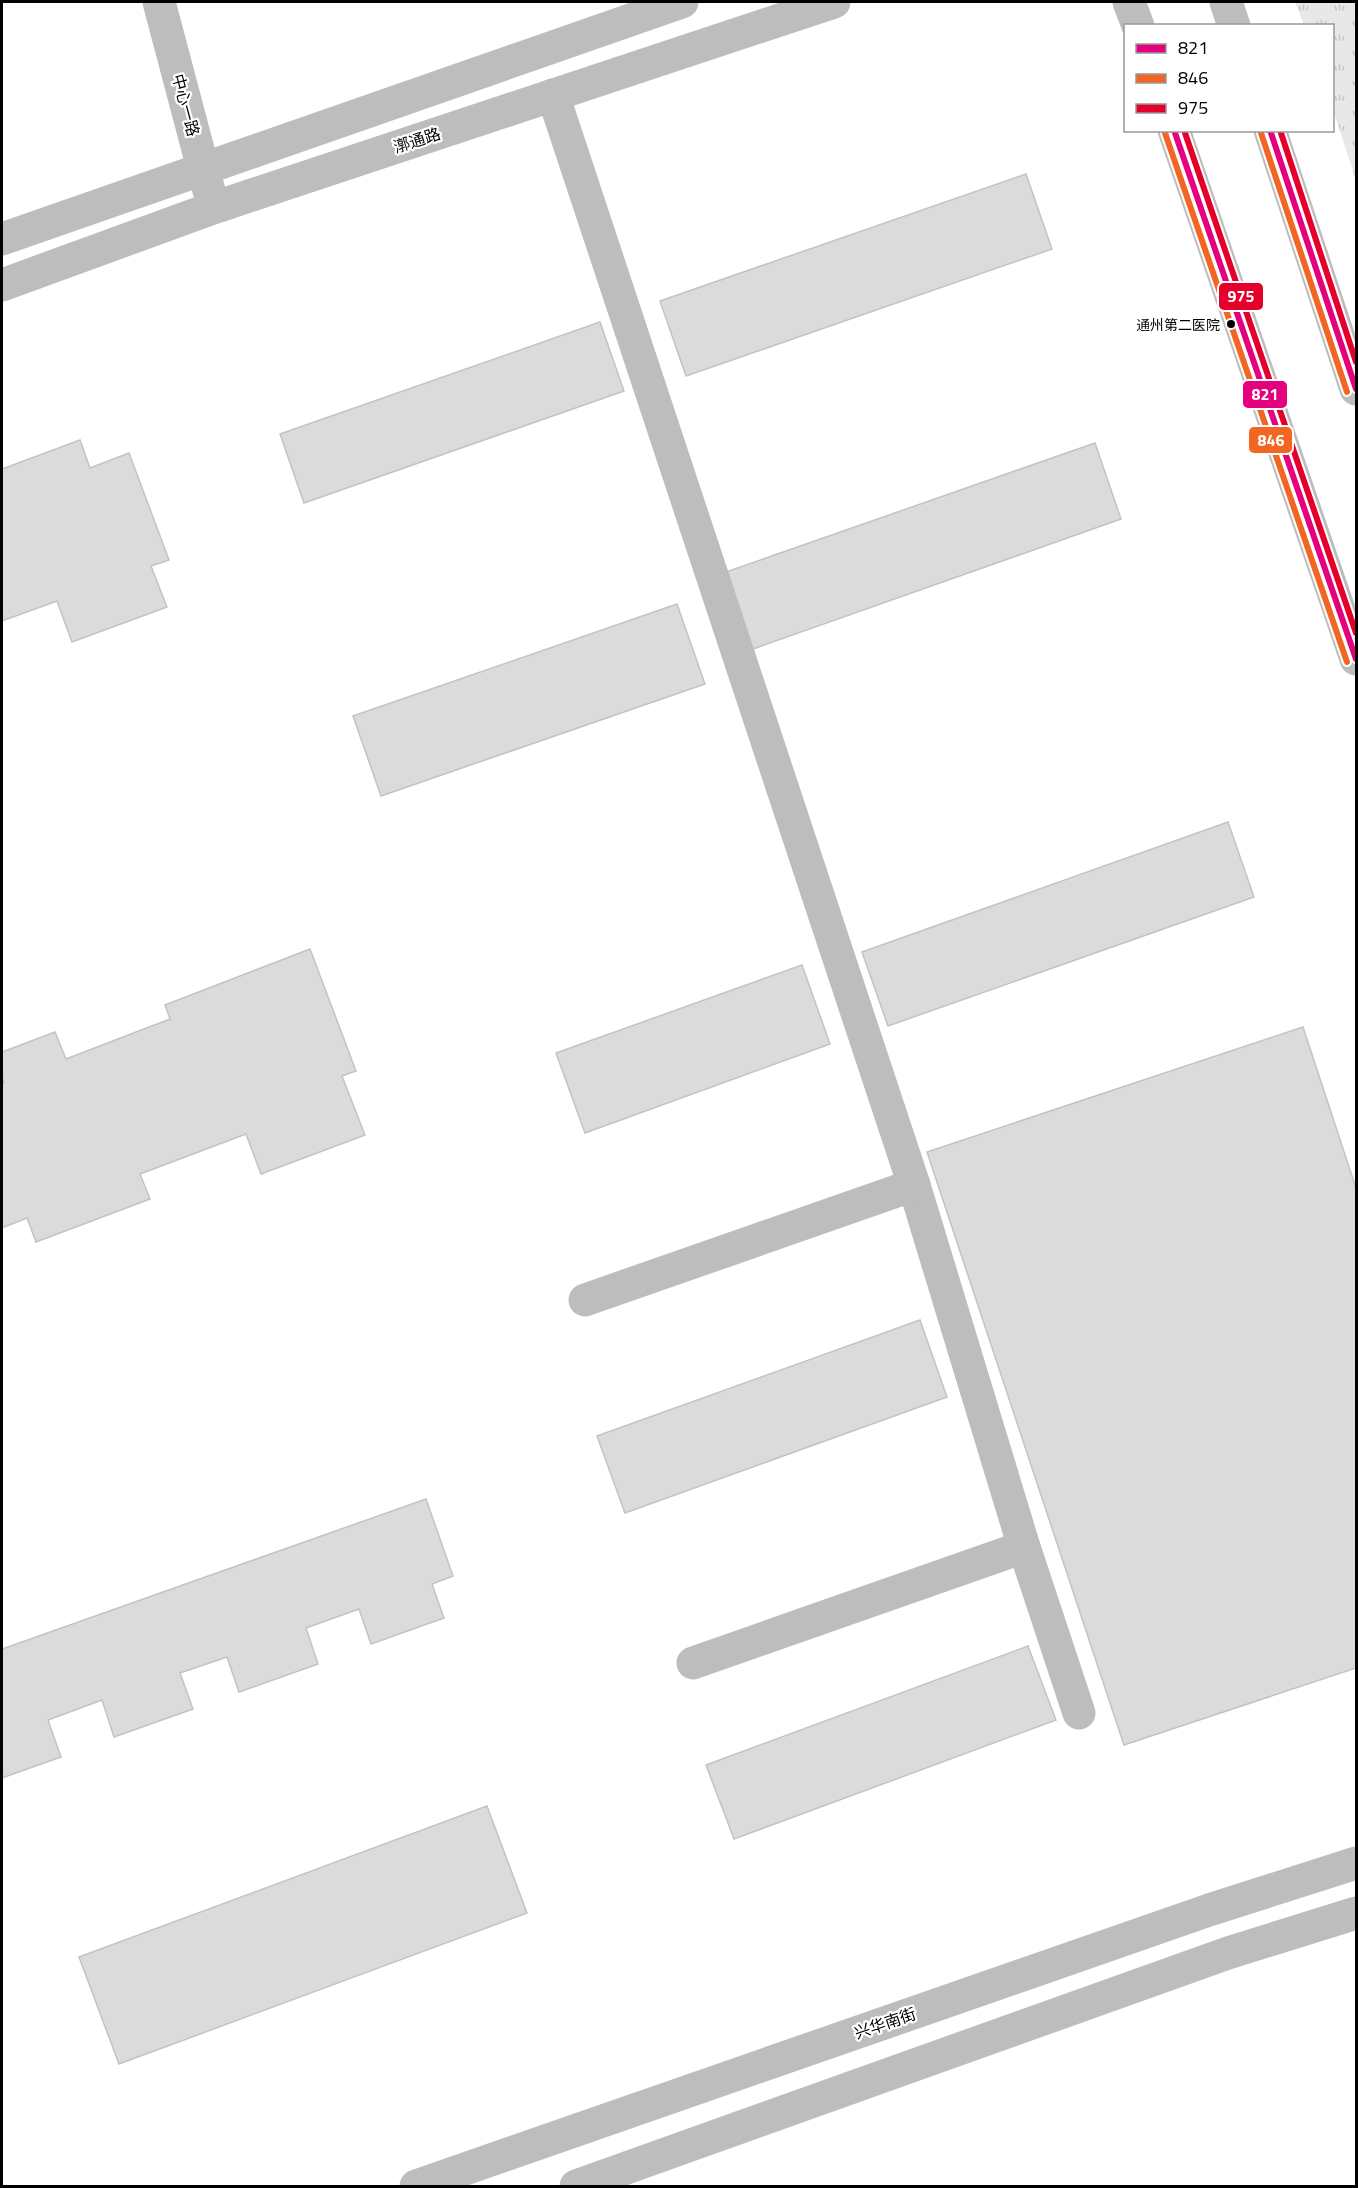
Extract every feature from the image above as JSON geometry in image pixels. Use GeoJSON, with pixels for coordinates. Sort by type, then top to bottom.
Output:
{"type":"FeatureCollection","features":[{"type":"Feature","properties":{"kind":"street","name":"中心一路"},"geometry":{"type":"LineString","coordinates":[[159,2],[213,208]]}},
{"type":"Feature","properties":{"kind":"street"},"geometry":{"type":"LineString","coordinates":[[2,239],[682,2]]}},
{"type":"Feature","properties":{"kind":"street","name":"漷通路"},"geometry":{"type":"LineString","coordinates":[[2,285],[213,208],[834,2]]}},
{"type":"Feature","properties":{"kind":"street"},"geometry":{"type":"LineString","coordinates":[[1129,2],[1137,24]]}},
{"type":"Feature","properties":{"kind":"street"},"geometry":{"type":"LineString","coordinates":[[1226,2],[1233,24]]}},
{"type":"Feature","properties":{"kind":"street"},"geometry":{"type":"LineString","coordinates":[[553,95],[914,1185],[1024,1547],[1078,1713]]}},
{"type":"Feature","properties":{"kind":"street"},"geometry":{"type":"LineString","coordinates":[[1175,132],[1356,659]]}},
{"type":"Feature","properties":{"kind":"street"},"geometry":{"type":"LineString","coordinates":[[1271,132],[1356,389]]}},
{"type":"Feature","properties":{"kind":"street"},"geometry":{"type":"LineString","coordinates":[[585,1300],[914,1185]]}},
{"type":"Feature","properties":{"kind":"street"},"geometry":{"type":"LineString","coordinates":[[693,1663],[1024,1547]]}},
{"type":"Feature","properties":{"kind":"street","name":"兴华南街"},"geometry":{"type":"LineString","coordinates":[[416,2187],[1187,1918],[1356,1863]]}},
{"type":"Feature","properties":{"kind":"street"},"geometry":{"type":"LineString","coordinates":[[576,2187],[1228,1953],[1356,1913]]}},
{"type":"Feature","properties":{"kind":"green space"},"geometry":{"type":"Polygon","coordinates":[[[1295,2],[1356,2],[1356,180],[1334,113],[1334,24],[1304,24],[1295,2]]]}},
{"type":"Feature","properties":{"kind":"building"},"geometry":{"type":"Polygon","coordinates":[[[1026,174],[1052,249],[686,376],[660,301],[1026,174]]]}},
{"type":"Feature","properties":{"kind":"building"},"geometry":{"type":"Polygon","coordinates":[[[600,322],[624,391],[304,503],[280,434],[600,322]]]}},
{"type":"Feature","properties":{"kind":"building"},"geometry":{"type":"Polygon","coordinates":[[[80,440],[90,468],[129,453],[169,560],[151,566],[167,607],[72,642],[57,601],[2,621],[2,469],[80,440]]]}},
{"type":"Feature","properties":{"kind":"building"},"geometry":{"type":"Polygon","coordinates":[[[1095,443],[1121,519],[753,649],[726,572],[1095,443]]]}},
{"type":"Feature","properties":{"kind":"building"},"geometry":{"type":"Polygon","coordinates":[[[677,604],[705,684],[381,796],[353,716],[677,604]]]}},
{"type":"Feature","properties":{"kind":"building"},"geometry":{"type":"Polygon","coordinates":[[[1228,822],[1254,897],[888,1026],[862,952],[1228,822]]]}},
{"type":"Feature","properties":{"kind":"building"},"geometry":{"type":"Polygon","coordinates":[[[310,949],[356,1071],[342,1076],[365,1135],[261,1174],[246,1134],[140,1174],[150,1199],[36,1242],[27,1218],[2,1228],[2,1084],[4,1083],[2,1052],[55,1032],[66,1059],[170,1019],[165,1005],[310,949]]]}},
{"type":"Feature","properties":{"kind":"building"},"geometry":{"type":"Polygon","coordinates":[[[802,965],[830,1044],[585,1133],[556,1053],[802,965]]]}},
{"type":"Feature","properties":{"kind":"building"},"geometry":{"type":"Polygon","coordinates":[[[1303,1027],[1356,1188],[1356,1668],[1124,1745],[927,1152],[1303,1027]]]}},
{"type":"Feature","properties":{"kind":"building"},"geometry":{"type":"Polygon","coordinates":[[[920,1320],[947,1397],[625,1513],[597,1436],[920,1320]]]}},
{"type":"Feature","properties":{"kind":"building"},"geometry":{"type":"Polygon","coordinates":[[[426,1499],[453,1576],[432,1584],[444,1618],[371,1644],[359,1609],[306,1628],[318,1664],[239,1692],[227,1657],[180,1673],[193,1709],[114,1737],[102,1700],[48,1720],[61,1757],[2,1778],[2,1649],[426,1499]]]}},
{"type":"Feature","properties":{"kind":"building"},"geometry":{"type":"Polygon","coordinates":[[[1028,1646],[1056,1720],[734,1839],[706,1765],[1028,1646]]]}},
{"type":"Feature","properties":{"kind":"building"},"geometry":{"type":"Polygon","coordinates":[[[487,1806],[527,1913],[119,2064],[79,1957],[487,1806]]]}},
{"type":"Feature","properties":{"kind":"transit line","name":"821"},"geometry":{"type":"LineString","coordinates":[[1175,132],[1356,659]]}},
{"type":"Feature","properties":{"kind":"transit line","name":"975"},"geometry":{"type":"LineString","coordinates":[[1185,132],[1356,633]]}},
{"type":"Feature","properties":{"kind":"transit line","name":"821"},"geometry":{"type":"LineString","coordinates":[[1271,132],[1356,389]]}},
{"type":"Feature","properties":{"kind":"transit line","name":"975"},"geometry":{"type":"LineString","coordinates":[[1281,132],[1356,362]]}},
{"type":"Feature","properties":{"kind":"transit line","name":"846"},"geometry":{"type":"LineString","coordinates":[[1165,133],[1347,662]]}},
{"type":"Feature","properties":{"kind":"transit line","name":"846"},"geometry":{"type":"LineString","coordinates":[[1261,133],[1347,392]]}},
{"type":"Feature","properties":{"kind":"place","name":"通州第二医院"},"geometry":{"type":"Point","coordinates":[1231,324]}}]}
